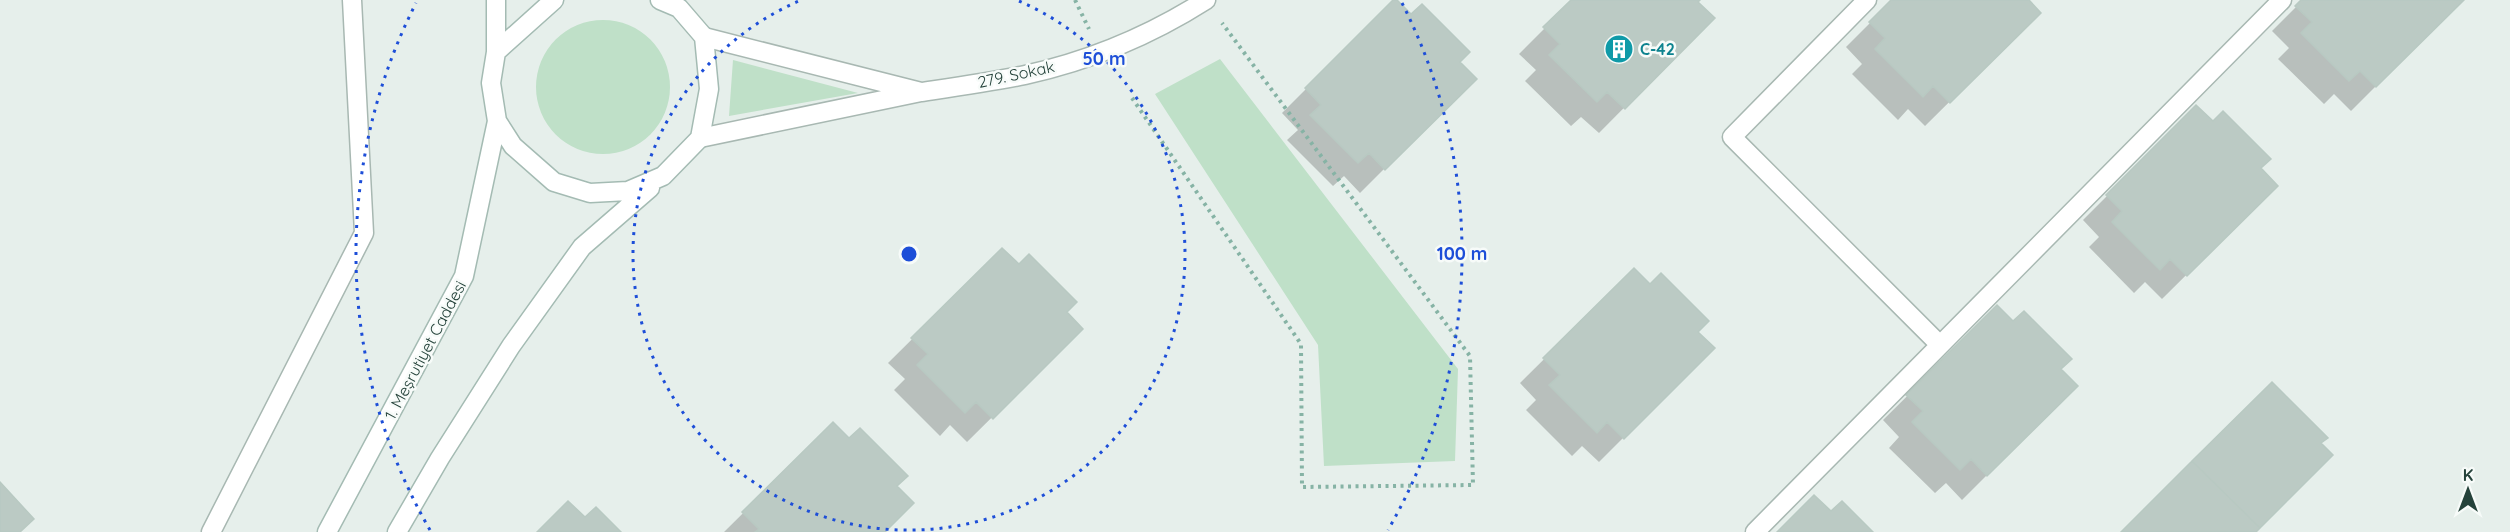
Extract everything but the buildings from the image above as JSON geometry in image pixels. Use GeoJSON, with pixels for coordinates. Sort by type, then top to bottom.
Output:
{"type":"FeatureCollection","features":[{"type":"Feature","properties":{"kind":"street"},"geometry":{"type":"LineString","coordinates":[[211,532],[364,233],[352,0]]}},
{"type":"Feature","properties":{"kind":"street"},"geometry":{"type":"LineString","coordinates":[[496,0],[496,52],[491,83],[496,121],[513,146],[554,182],[590,193],[628,191],[663,176]]}},
{"type":"Feature","properties":{"kind":"street"},"geometry":{"type":"LineString","coordinates":[[496,52],[554,0]]}},
{"type":"Feature","properties":{"kind":"street"},"geometry":{"type":"LineString","coordinates":[[397,532],[511,346],[582,247],[663,176],[700,138],[710,89],[704,37],[675,4],[660,0]]}},
{"type":"Feature","properties":{"kind":"street","name":"279. Sokak"},"geometry":{"type":"LineString","coordinates":[[700,138],[921,92],[1026,75],[1102,52],[1166,25],[1205,0]]}},
{"type":"Feature","properties":{"kind":"street"},"geometry":{"type":"LineString","coordinates":[[1867,0],[1732,137],[1940,345]]}},
{"type":"Feature","properties":{"kind":"street"},"geometry":{"type":"LineString","coordinates":[[1755,532],[2282,0]]}},
{"type":"Feature","properties":{"kind":"street","name":"279. Sokak"},"geometry":{"type":"LineString","coordinates":[[704,37],[921,92]]}},
{"type":"Feature","properties":{"kind":"street","name":"1. Meşrutiyet Caddesi"},"geometry":{"type":"LineString","coordinates":[[327,532],[464,276],[496,121]]}},
{"type":"Feature","properties":{"kind":"path"},"geometry":{"type":"LineString","coordinates":[[1132,98],[1301,344],[1302,488],[1473,485],[1470,356],[1205,0]]}},
{"type":"Feature","properties":{"kind":"green space"},"geometry":{"type":"Polygon","coordinates":[[[603,20],[629,25],[651,39],[665,61],[670,87],[665,113],[651,135],[629,149],[603,154],[577,149],[555,135],[541,113],[536,87],[541,61],[555,39],[577,25],[603,20]]]}},
{"type":"Feature","properties":{"kind":"green space"},"geometry":{"type":"Polygon","coordinates":[[[1220,59],[1458,369],[1455,461],[1324,466],[1318,345],[1155,94],[1220,59]]]}},
{"type":"Feature","properties":{"kind":"green space"},"geometry":{"type":"Polygon","coordinates":[[[733,60],[858,93],[729,116],[733,60]]]}},
{"type":"Feature","properties":{"kind":"place","name":"C-42"},"geometry":{"type":"Point","coordinates":[1619,49]}}]}
